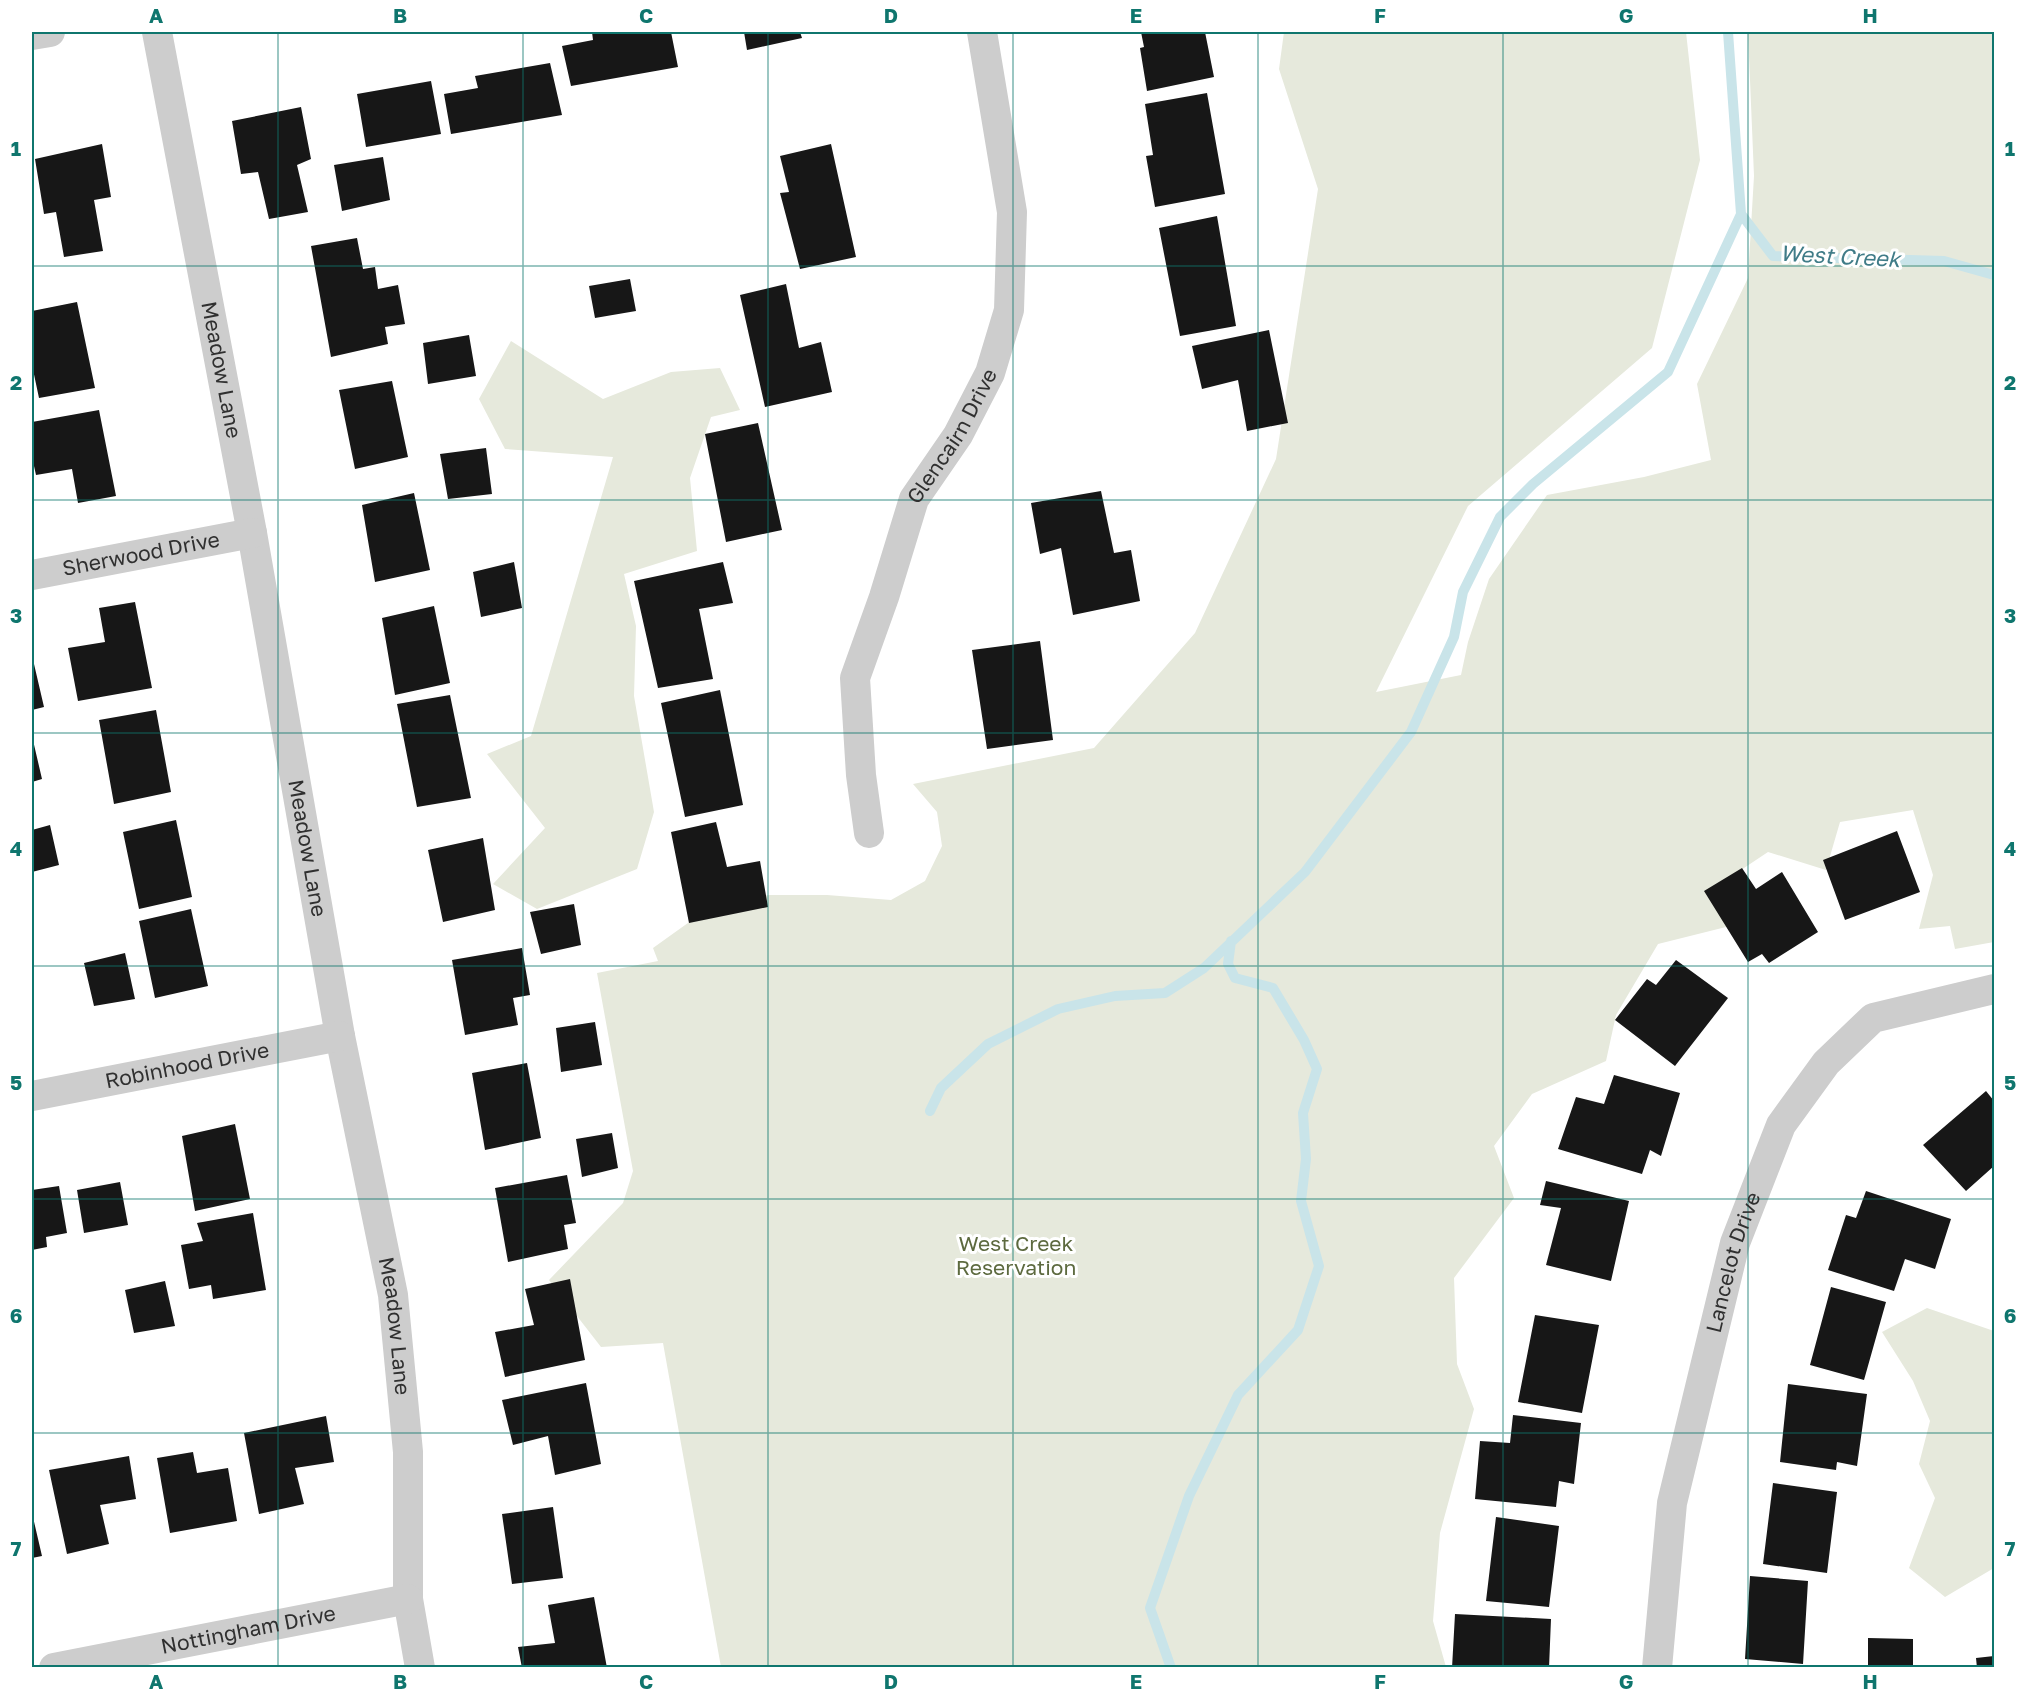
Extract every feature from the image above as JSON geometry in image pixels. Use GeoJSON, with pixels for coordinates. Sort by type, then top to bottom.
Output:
{"type":"FeatureCollection","features":[{"type":"Feature","properties":{"kind":"street"},"geometry":{"type":"LineString","coordinates":[[32,35],[50,32]]}},
{"type":"Feature","properties":{"kind":"street","name":"Meadow Lane"},"geometry":{"type":"LineString","coordinates":[[158,32],[252,533],[340,1036],[393,1295],[408,1452],[408,1599],[420,1668]]}},
{"type":"Feature","properties":{"kind":"street","name":"Glencairn Drive"},"geometry":{"type":"LineString","coordinates":[[869,833],[861,775],[855,678],[884,597],[914,499],[958,435],[990,373],[1009,310],[1012,212],[982,32]]}},
{"type":"Feature","properties":{"kind":"street","name":"Sherwood Drive"},"geometry":{"type":"LineString","coordinates":[[32,575],[252,533]]}},
{"type":"Feature","properties":{"kind":"street","name":"Lancelot Drive"},"geometry":{"type":"LineString","coordinates":[[1657,1668],[1672,1503],[1736,1243],[1782,1125],[1826,1062],[1872,1018],[1995,989]]}},
{"type":"Feature","properties":{"kind":"street","name":"Robinhood Drive"},"geometry":{"type":"LineString","coordinates":[[32,1096],[340,1036]]}},
{"type":"Feature","properties":{"kind":"street","name":"Nottingham Drive"},"geometry":{"type":"LineString","coordinates":[[54,1668],[408,1599]]}},
{"type":"Feature","properties":{"kind":"green space","name":"West Creek Reservation"},"geometry":{"type":"Polygon","coordinates":[[[1284,32],[1686,32],[1700,160],[1652,348],[1468,506],[1376,692],[1461,675],[1468,642],[1489,579],[1547,495],[1644,477],[1711,460],[1697,384],[1748,278],[1754,176],[1748,32],[1994,32],[1994,942],[1955,949],[1950,926],[1919,929],[1933,875],[1913,810],[1840,822],[1826,870],[1768,852],[1732,876],[1726,927],[1658,944],[1616,1015],[1606,1061],[1532,1094],[1494,1146],[1514,1198],[1454,1278],[1457,1364],[1474,1409],[1440,1533],[1433,1621],[1446,1667],[721,1667],[663,1343],[601,1347],[549,1280],[623,1203],[633,1171],[597,973],[658,961],[653,948],[720,900],[770,895],[827,895],[891,900],[925,881],[942,846],[937,812],[913,784],[1094,748],[1195,633],[1276,459],[1318,189],[1279,69],[1284,32]]]}},
{"type":"Feature","properties":{"kind":"green space"},"geometry":{"type":"Polygon","coordinates":[[[511,341],[603,399],[671,372],[720,368],[740,410],[711,417],[690,478],[697,551],[624,574],[636,626],[634,696],[654,812],[637,869],[537,909],[493,884],[545,828],[487,754],[531,736],[613,457],[505,449],[479,399],[511,341]]]}},
{"type":"Feature","properties":{"kind":"green space"},"geometry":{"type":"Polygon","coordinates":[[[1927,1308],[1994,1331],[1994,1568],[1945,1597],[1909,1568],[1935,1498],[1919,1464],[1930,1421],[1913,1381],[1882,1332],[1927,1308]]]}},
{"type":"Feature","properties":{"kind":"building"},"geometry":{"type":"Polygon","coordinates":[[[592,32],[671,32],[678,67],[571,86],[562,46],[593,40],[592,32]]]}},
{"type":"Feature","properties":{"kind":"building"},"geometry":{"type":"Polygon","coordinates":[[[744,32],[800,32],[802,38],[747,50],[744,32]]]}},
{"type":"Feature","properties":{"kind":"building"},"geometry":{"type":"Polygon","coordinates":[[[1141,32],[1205,32],[1214,77],[1147,91],[1140,48],[1144,47],[1141,32]]]}},
{"type":"Feature","properties":{"kind":"building"},"geometry":{"type":"Polygon","coordinates":[[[550,63],[562,115],[451,134],[444,94],[478,88],[475,76],[550,63]]]}},
{"type":"Feature","properties":{"kind":"building"},"geometry":{"type":"Polygon","coordinates":[[[431,81],[441,134],[366,147],[357,94],[431,81]]]}},
{"type":"Feature","properties":{"kind":"building"},"geometry":{"type":"Polygon","coordinates":[[[1207,93],[1225,194],[1155,207],[1146,156],[1153,155],[1145,104],[1207,93]]]}},
{"type":"Feature","properties":{"kind":"building"},"geometry":{"type":"Polygon","coordinates":[[[301,107],[311,159],[297,165],[308,212],[269,219],[258,172],[241,174],[232,121],[301,107]]]}},
{"type":"Feature","properties":{"kind":"building"},"geometry":{"type":"Polygon","coordinates":[[[102,144],[111,197],[94,200],[103,251],[64,257],[56,212],[44,214],[35,159],[102,144]]]}},
{"type":"Feature","properties":{"kind":"building"},"geometry":{"type":"Polygon","coordinates":[[[831,144],[856,257],[800,269],[780,193],[789,192],[780,156],[831,144]]]}},
{"type":"Feature","properties":{"kind":"building"},"geometry":{"type":"Polygon","coordinates":[[[383,157],[390,200],[342,211],[334,165],[383,157]]]}},
{"type":"Feature","properties":{"kind":"building"},"geometry":{"type":"Polygon","coordinates":[[[1217,216],[1236,326],[1180,336],[1159,228],[1217,216]]]}},
{"type":"Feature","properties":{"kind":"building"},"geometry":{"type":"Polygon","coordinates":[[[357,238],[363,269],[375,267],[378,289],[398,285],[405,324],[385,327],[388,344],[331,357],[311,246],[357,238]]]}},
{"type":"Feature","properties":{"kind":"building"},"geometry":{"type":"Polygon","coordinates":[[[630,279],[636,311],[595,318],[589,286],[630,279]]]}},
{"type":"Feature","properties":{"kind":"building"},"geometry":{"type":"Polygon","coordinates":[[[786,284],[799,348],[821,342],[832,392],[765,407],[740,295],[786,284]]]}},
{"type":"Feature","properties":{"kind":"building"},"geometry":{"type":"Polygon","coordinates":[[[77,302],[95,388],[39,398],[32,365],[32,311],[77,302]]]}},
{"type":"Feature","properties":{"kind":"building"},"geometry":{"type":"Polygon","coordinates":[[[1269,330],[1288,423],[1247,431],[1238,380],[1202,389],[1192,346],[1269,330]]]}},
{"type":"Feature","properties":{"kind":"building"},"geometry":{"type":"Polygon","coordinates":[[[469,335],[476,376],[428,384],[423,343],[469,335]]]}},
{"type":"Feature","properties":{"kind":"building"},"geometry":{"type":"Polygon","coordinates":[[[392,381],[408,457],[355,469],[339,390],[392,381]]]}},
{"type":"Feature","properties":{"kind":"building"},"geometry":{"type":"Polygon","coordinates":[[[99,410],[116,496],[78,503],[72,469],[36,475],[32,457],[32,422],[99,410]]]}},
{"type":"Feature","properties":{"kind":"building"},"geometry":{"type":"Polygon","coordinates":[[[758,423],[782,530],[726,542],[705,434],[758,423]]]}},
{"type":"Feature","properties":{"kind":"building"},"geometry":{"type":"Polygon","coordinates":[[[486,448],[492,494],[448,499],[440,454],[486,448]]]}},
{"type":"Feature","properties":{"kind":"building"},"geometry":{"type":"Polygon","coordinates":[[[1101,491],[1114,553],[1131,550],[1140,601],[1073,615],[1061,548],[1040,554],[1031,503],[1101,491]]]}},
{"type":"Feature","properties":{"kind":"building"},"geometry":{"type":"Polygon","coordinates":[[[414,493],[430,570],[375,582],[362,505],[414,493]]]}},
{"type":"Feature","properties":{"kind":"building"},"geometry":{"type":"Polygon","coordinates":[[[514,562],[522,608],[481,617],[473,572],[514,562]]]}},
{"type":"Feature","properties":{"kind":"building"},"geometry":{"type":"Polygon","coordinates":[[[723,562],[733,603],[699,609],[713,679],[658,688],[634,581],[723,562]]]}},
{"type":"Feature","properties":{"kind":"building"},"geometry":{"type":"Polygon","coordinates":[[[135,602],[152,688],[78,701],[68,648],[105,642],[99,608],[135,602]]]}},
{"type":"Feature","properties":{"kind":"building"},"geometry":{"type":"Polygon","coordinates":[[[434,606],[450,683],[395,695],[382,618],[434,606]]]}},
{"type":"Feature","properties":{"kind":"building"},"geometry":{"type":"Polygon","coordinates":[[[1040,641],[1053,740],[987,749],[972,650],[1040,641]]]}},
{"type":"Feature","properties":{"kind":"building"},"geometry":{"type":"Polygon","coordinates":[[[34,664],[44,707],[32,710],[32,665],[34,664]]]}},
{"type":"Feature","properties":{"kind":"building"},"geometry":{"type":"Polygon","coordinates":[[[720,690],[743,805],[685,817],[661,703],[720,690]]]}},
{"type":"Feature","properties":{"kind":"building"},"geometry":{"type":"Polygon","coordinates":[[[450,695],[471,798],[417,807],[397,704],[450,695]]]}},
{"type":"Feature","properties":{"kind":"building"},"geometry":{"type":"Polygon","coordinates":[[[156,710],[171,792],[114,804],[99,720],[156,710]]]}},
{"type":"Feature","properties":{"kind":"building"},"geometry":{"type":"Polygon","coordinates":[[[32,736],[42,779],[32,782],[32,736]]]}},
{"type":"Feature","properties":{"kind":"building"},"geometry":{"type":"Polygon","coordinates":[[[176,820],[192,897],[139,909],[123,832],[176,820]]]}},
{"type":"Feature","properties":{"kind":"building"},"geometry":{"type":"Polygon","coordinates":[[[716,822],[727,867],[760,861],[768,907],[689,923],[671,832],[716,822]]]}},
{"type":"Feature","properties":{"kind":"building"},"geometry":{"type":"Polygon","coordinates":[[[50,825],[59,865],[32,872],[32,830],[50,825]]]}},
{"type":"Feature","properties":{"kind":"building"},"geometry":{"type":"Polygon","coordinates":[[[1897,831],[1920,892],[1845,920],[1823,860],[1897,831]]]}},
{"type":"Feature","properties":{"kind":"building"},"geometry":{"type":"Polygon","coordinates":[[[483,838],[495,910],[443,922],[428,850],[483,838]]]}},
{"type":"Feature","properties":{"kind":"building"},"geometry":{"type":"Polygon","coordinates":[[[1742,868],[1756,889],[1782,872],[1818,932],[1769,963],[1762,954],[1748,962],[1704,891],[1742,868]]]}},
{"type":"Feature","properties":{"kind":"building"},"geometry":{"type":"Polygon","coordinates":[[[574,904],[581,945],[541,954],[530,912],[574,904]]]}},
{"type":"Feature","properties":{"kind":"building"},"geometry":{"type":"Polygon","coordinates":[[[191,909],[208,986],[155,998],[139,921],[191,909]]]}},
{"type":"Feature","properties":{"kind":"building"},"geometry":{"type":"Polygon","coordinates":[[[522,948],[530,995],[513,998],[518,1025],[465,1035],[452,960],[522,948]]]}},
{"type":"Feature","properties":{"kind":"building"},"geometry":{"type":"Polygon","coordinates":[[[125,953],[135,999],[94,1006],[84,963],[125,953]]]}},
{"type":"Feature","properties":{"kind":"building"},"geometry":{"type":"Polygon","coordinates":[[[1676,960],[1728,998],[1675,1066],[1615,1020],[1647,979],[1656,985],[1676,960]]]}},
{"type":"Feature","properties":{"kind":"building"},"geometry":{"type":"Polygon","coordinates":[[[595,1022],[602,1065],[561,1072],[556,1028],[595,1022]]]}},
{"type":"Feature","properties":{"kind":"building"},"geometry":{"type":"Polygon","coordinates":[[[527,1063],[541,1138],[485,1150],[472,1073],[527,1063]]]}},
{"type":"Feature","properties":{"kind":"building"},"geometry":{"type":"Polygon","coordinates":[[[1614,1075],[1680,1093],[1661,1156],[1650,1150],[1642,1174],[1558,1149],[1576,1097],[1604,1104],[1614,1075]]]}},
{"type":"Feature","properties":{"kind":"building"},"geometry":{"type":"Polygon","coordinates":[[[1986,1091],[1994,1101],[1994,1166],[1966,1191],[1923,1145],[1986,1091]]]}},
{"type":"Feature","properties":{"kind":"building"},"geometry":{"type":"Polygon","coordinates":[[[235,1124],[250,1199],[195,1211],[182,1136],[235,1124]]]}},
{"type":"Feature","properties":{"kind":"building"},"geometry":{"type":"Polygon","coordinates":[[[612,1133],[618,1168],[582,1177],[576,1139],[612,1133]]]}},
{"type":"Feature","properties":{"kind":"building"},"geometry":{"type":"Polygon","coordinates":[[[567,1175],[576,1223],[564,1225],[568,1249],[508,1262],[495,1188],[567,1175]]]}},
{"type":"Feature","properties":{"kind":"building"},"geometry":{"type":"Polygon","coordinates":[[[1546,1181],[1629,1201],[1611,1281],[1546,1265],[1561,1208],[1540,1205],[1546,1181]]]}},
{"type":"Feature","properties":{"kind":"building"},"geometry":{"type":"Polygon","coordinates":[[[120,1182],[128,1225],[84,1233],[77,1190],[120,1182]]]}},
{"type":"Feature","properties":{"kind":"building"},"geometry":{"type":"Polygon","coordinates":[[[59,1186],[67,1233],[46,1237],[47,1247],[32,1250],[32,1190],[59,1186]]]}},
{"type":"Feature","properties":{"kind":"building"},"geometry":{"type":"Polygon","coordinates":[[[1866,1191],[1951,1219],[1935,1269],[1905,1259],[1894,1291],[1828,1270],[1846,1215],[1856,1218],[1866,1191]]]}},
{"type":"Feature","properties":{"kind":"building"},"geometry":{"type":"Polygon","coordinates":[[[253,1213],[266,1290],[213,1299],[211,1285],[189,1289],[181,1245],[203,1241],[197,1223],[253,1213]]]}},
{"type":"Feature","properties":{"kind":"building"},"geometry":{"type":"Polygon","coordinates":[[[570,1279],[585,1360],[505,1377],[495,1332],[534,1325],[525,1289],[570,1279]]]}},
{"type":"Feature","properties":{"kind":"building"},"geometry":{"type":"Polygon","coordinates":[[[165,1281],[175,1326],[134,1333],[125,1290],[165,1281]]]}},
{"type":"Feature","properties":{"kind":"building"},"geometry":{"type":"Polygon","coordinates":[[[1831,1287],[1886,1302],[1864,1380],[1810,1365],[1831,1287]]]}},
{"type":"Feature","properties":{"kind":"building"},"geometry":{"type":"Polygon","coordinates":[[[1535,1315],[1599,1325],[1582,1413],[1518,1402],[1535,1315]]]}},
{"type":"Feature","properties":{"kind":"building"},"geometry":{"type":"Polygon","coordinates":[[[586,1383],[601,1464],[555,1475],[548,1436],[513,1445],[502,1400],[586,1383]]]}},
{"type":"Feature","properties":{"kind":"building"},"geometry":{"type":"Polygon","coordinates":[[[1788,1384],[1867,1394],[1857,1466],[1837,1462],[1836,1470],[1780,1462],[1788,1384]]]}},
{"type":"Feature","properties":{"kind":"building"},"geometry":{"type":"Polygon","coordinates":[[[1513,1415],[1581,1423],[1574,1484],[1559,1481],[1556,1507],[1475,1499],[1480,1441],[1510,1443],[1513,1415]]]}},
{"type":"Feature","properties":{"kind":"building"},"geometry":{"type":"Polygon","coordinates":[[[326,1416],[334,1462],[295,1468],[304,1504],[259,1514],[244,1433],[326,1416]]]}},
{"type":"Feature","properties":{"kind":"building"},"geometry":{"type":"Polygon","coordinates":[[[193,1452],[197,1473],[228,1468],[237,1521],[170,1533],[157,1458],[193,1452]]]}},
{"type":"Feature","properties":{"kind":"building"},"geometry":{"type":"Polygon","coordinates":[[[129,1456],[136,1499],[100,1505],[109,1544],[67,1554],[49,1470],[129,1456]]]}},
{"type":"Feature","properties":{"kind":"building"},"geometry":{"type":"Polygon","coordinates":[[[1773,1483],[1837,1492],[1827,1573],[1763,1564],[1773,1483]]]}},
{"type":"Feature","properties":{"kind":"building"},"geometry":{"type":"Polygon","coordinates":[[[553,1507],[563,1578],[512,1584],[502,1514],[553,1507]]]}},
{"type":"Feature","properties":{"kind":"building"},"geometry":{"type":"Polygon","coordinates":[[[32,1513],[42,1556],[32,1558],[32,1513]]]}},
{"type":"Feature","properties":{"kind":"building"},"geometry":{"type":"Polygon","coordinates":[[[1496,1517],[1559,1526],[1549,1607],[1486,1601],[1496,1517]]]}},
{"type":"Feature","properties":{"kind":"building"},"geometry":{"type":"Polygon","coordinates":[[[1750,1576],[1808,1581],[1803,1664],[1745,1659],[1750,1576]]]}},
{"type":"Feature","properties":{"kind":"building"},"geometry":{"type":"Polygon","coordinates":[[[594,1597],[607,1668],[522,1668],[518,1647],[555,1643],[548,1605],[594,1597]]]}},
{"type":"Feature","properties":{"kind":"building"},"geometry":{"type":"Polygon","coordinates":[[[1455,1614],[1551,1619],[1549,1668],[1452,1668],[1455,1614]]]}},
{"type":"Feature","properties":{"kind":"building"},"geometry":{"type":"Polygon","coordinates":[[[1868,1638],[1913,1639],[1913,1668],[1868,1668],[1868,1638]]]}},
{"type":"Feature","properties":{"kind":"building"},"geometry":{"type":"Polygon","coordinates":[[[1994,1656],[1994,1668],[1977,1668],[1976,1658],[1994,1656]]]}},
{"type":"Feature","properties":{"kind":"waterway","name":"West Creek"},"geometry":{"type":"LineString","coordinates":[[1728,32],[1741,214],[1773,256],[1944,261],[1994,275]]}},
{"type":"Feature","properties":{"kind":"waterway"},"geometry":{"type":"LineString","coordinates":[[930,1111],[941,1088],[988,1044],[1058,1009],[1115,996],[1165,993],[1204,968],[1305,872],[1411,732],[1454,637],[1463,592],[1500,517],[1533,484],[1668,372],[1741,214]]}},
{"type":"Feature","properties":{"kind":"waterway"},"geometry":{"type":"LineString","coordinates":[[1171,1668],[1150,1608],[1189,1496],[1238,1395],[1298,1330],[1319,1266],[1301,1201],[1306,1159],[1303,1113],[1317,1069],[1304,1040],[1273,988],[1235,978],[1228,964],[1231,941]]}}]}
